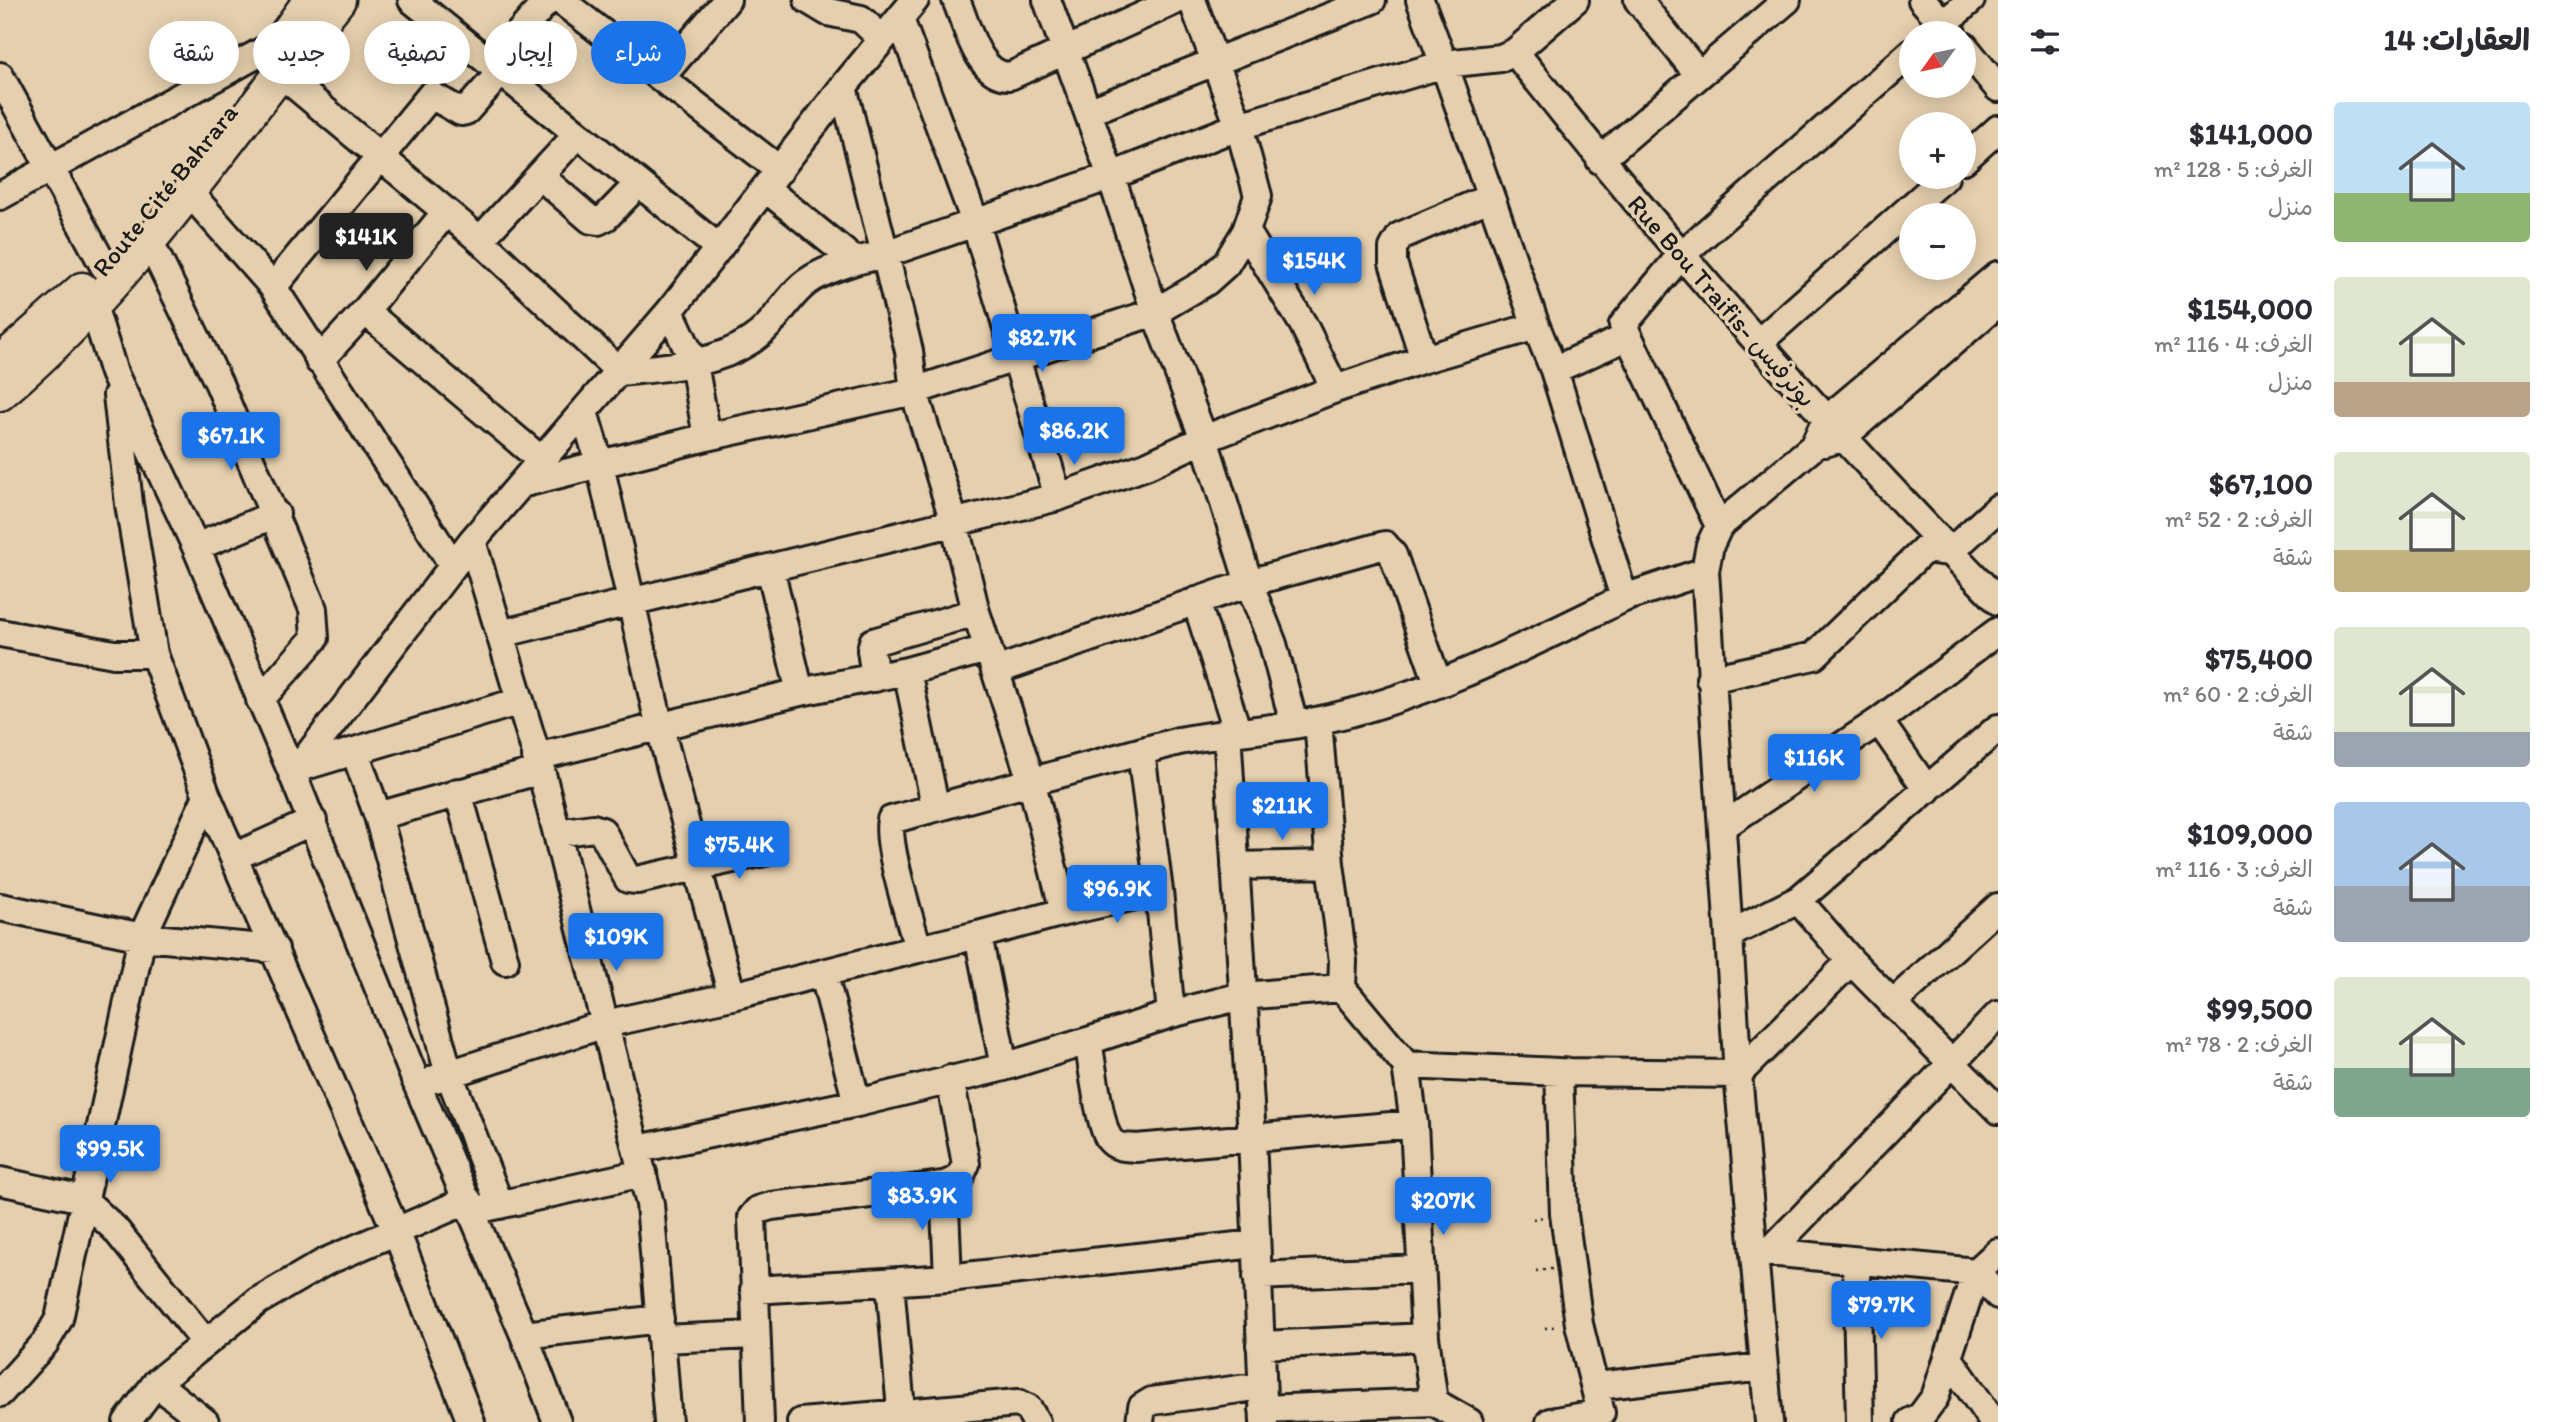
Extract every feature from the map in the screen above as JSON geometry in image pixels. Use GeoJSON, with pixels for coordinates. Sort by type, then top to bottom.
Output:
{"type":"FeatureCollection","features":[{"type":"Feature","properties":{"kind":"main road","name":"Route Cité Bahrara"},"geometry":{"type":"LineString","coordinates":[[295,21],[310,0]]}},
{"type":"Feature","properties":{"kind":"main road"},"geometry":{"type":"LineString","coordinates":[[322,21],[339,0]]}},
{"type":"Feature","properties":{"kind":"main road","name":"Route Cité Bahrara"},"geometry":{"type":"LineString","coordinates":[[0,362],[87,298],[104,266],[198,159],[253,81]]}},
{"type":"Feature","properties":{"kind":"main road"},"geometry":{"type":"LineString","coordinates":[[0,394],[37,363],[87,298],[149,240],[190,193],[272,84]]}},
{"type":"Feature","properties":{"kind":"street"},"geometry":{"type":"LineString","coordinates":[[412,0],[484,58]]}},
{"type":"Feature","properties":{"kind":"street"},"geometry":{"type":"LineString","coordinates":[[532,21],[548,0]]}},
{"type":"Feature","properties":{"kind":"street"},"geometry":{"type":"LineString","coordinates":[[560,0],[591,23]]}},
{"type":"Feature","properties":{"kind":"street"},"geometry":{"type":"LineString","coordinates":[[686,48],[727,0]]}},
{"type":"Feature","properties":{"kind":"street"},"geometry":{"type":"LineString","coordinates":[[808,0],[828,12],[861,19],[882,39]]}},
{"type":"Feature","properties":{"kind":"street"},"geometry":{"type":"LineString","coordinates":[[956,0],[986,66],[992,72],[1010,76],[1177,0]]}},
{"type":"Feature","properties":{"kind":"street"},"geometry":{"type":"LineString","coordinates":[[1047,0],[1111,176],[1155,312],[1204,439],[1249,583],[1306,723],[1330,864],[1343,961],[1342,988],[1406,1065],[1414,1124],[1425,1337],[1434,1402]]}},
{"type":"Feature","properties":{"kind":"street"},"geometry":{"type":"LineString","coordinates":[[521,484],[707,437],[914,391],[1155,312],[1206,282],[1226,264],[1246,231],[1258,196],[1239,126],[1192,0]]}},
{"type":"Feature","properties":{"kind":"street"},"geometry":{"type":"LineString","coordinates":[[1088,112],[1372,0]]}},
{"type":"Feature","properties":{"kind":"street"},"geometry":{"type":"LineString","coordinates":[[1420,0],[1489,198],[1554,370],[1624,598]]}},
{"type":"Feature","properties":{"kind":"street"},"geometry":{"type":"LineString","coordinates":[[620,372],[694,363],[730,352],[751,341],[772,324],[803,285],[829,270],[885,254],[1111,176],[1239,126],[1444,64],[1501,58],[1515,52],[1575,0]]}},
{"type":"Feature","properties":{"kind":"street"},"geometry":{"type":"LineString","coordinates":[[1638,0],[1699,75]]}},
{"type":"Feature","properties":{"kind":"street"},"geometry":{"type":"LineString","coordinates":[[1600,160],[1787,0]]}},
{"type":"Feature","properties":{"kind":"street"},"geometry":{"type":"LineString","coordinates":[[1922,0],[1937,21]]}},
{"type":"Feature","properties":{"kind":"street"},"geometry":{"type":"LineString","coordinates":[[1951,21],[1971,0]]}},
{"type":"Feature","properties":{"kind":"street"},"geometry":{"type":"LineString","coordinates":[[298,771],[472,541],[540,459],[620,372],[907,9]]}},
{"type":"Feature","properties":{"kind":"street"},"geometry":{"type":"LineString","coordinates":[[907,9],[1058,497]]}},
{"type":"Feature","properties":{"kind":"street","name":"Rue Bou Traifis- بوترفيس"},"geometry":{"type":"LineString","coordinates":[[1515,52],[1600,160],[1834,429],[1715,536]]}},
{"type":"Feature","properties":{"kind":"street"},"geometry":{"type":"LineString","coordinates":[[0,196],[253,57]]}},
{"type":"Feature","properties":{"kind":"street"},"geometry":{"type":"LineString","coordinates":[[1976,61],[1998,88]]}},
{"type":"Feature","properties":{"kind":"street"},"geometry":{"type":"LineString","coordinates":[[1769,1422],[1763,1367],[1762,1252],[1738,1074],[1710,679],[1705,570],[1715,536],[1623,325],[1631,312],[1681,255],[1899,64]]}},
{"type":"Feature","properties":{"kind":"street"},"geometry":{"type":"LineString","coordinates":[[0,76],[104,266]]}},
{"type":"Feature","properties":{"kind":"street"},"geometry":{"type":"LineString","coordinates":[[292,84],[480,240],[620,372]]}},
{"type":"Feature","properties":{"kind":"street"},"geometry":{"type":"LineString","coordinates":[[273,287],[430,95],[461,112],[466,111],[485,84]]}},
{"type":"Feature","properties":{"kind":"street"},"geometry":{"type":"LineString","coordinates":[[516,84],[719,248]]}},
{"type":"Feature","properties":{"kind":"street"},"geometry":{"type":"LineString","coordinates":[[671,84],[855,261]]}},
{"type":"Feature","properties":{"kind":"street"},"geometry":{"type":"LineString","coordinates":[[843,87],[909,351],[914,391],[954,522],[976,612],[1031,780],[1064,912]]}},
{"type":"Feature","properties":{"kind":"street"},"geometry":{"type":"LineString","coordinates":[[1976,149],[1998,129]]}},
{"type":"Feature","properties":{"kind":"street"},"geometry":{"type":"LineString","coordinates":[[480,240],[577,135]]}},
{"type":"Feature","properties":{"kind":"street"},"geometry":{"type":"LineString","coordinates":[[540,176],[591,220],[598,222],[638,184]]}},
{"type":"Feature","properties":{"kind":"street"},"geometry":{"type":"LineString","coordinates":[[1758,343],[1931,189]]}},
{"type":"Feature","properties":{"kind":"street"},"geometry":{"type":"LineString","coordinates":[[190,193],[273,287],[453,565]]}},
{"type":"Feature","properties":{"kind":"street"},"geometry":{"type":"LineString","coordinates":[[1424,359],[1393,263],[1393,248],[1400,236],[1489,198]]}},
{"type":"Feature","properties":{"kind":"street"},"geometry":{"type":"LineString","coordinates":[[319,361],[365,312],[446,212]]}},
{"type":"Feature","properties":{"kind":"street"},"geometry":{"type":"LineString","coordinates":[[1246,231],[1303,324],[1335,389]]}},
{"type":"Feature","properties":{"kind":"street"},"geometry":{"type":"LineString","coordinates":[[149,240],[219,384],[309,596],[317,630],[315,638],[260,700]]}},
{"type":"Feature","properties":{"kind":"street"},"geometry":{"type":"LineString","coordinates":[[1834,429],[1998,275]]}},
{"type":"Feature","properties":{"kind":"street"},"geometry":{"type":"LineString","coordinates":[[87,298],[114,373],[196,547],[260,700],[298,771],[313,821],[417,1084],[471,1205],[557,1422]]}},
{"type":"Feature","properties":{"kind":"street"},"geometry":{"type":"LineString","coordinates":[[1834,429],[1998,303]]}},
{"type":"Feature","properties":{"kind":"street"},"geometry":{"type":"LineString","coordinates":[[670,310],[694,363],[707,437]]}},
{"type":"Feature","properties":{"kind":"street"},"geometry":{"type":"LineString","coordinates":[[365,312],[540,459]]}},
{"type":"Feature","properties":{"kind":"street"},"geometry":{"type":"LineString","coordinates":[[500,634],[1058,497],[1146,466],[1204,439],[1335,389],[1536,326]]}},
{"type":"Feature","properties":{"kind":"street"},"geometry":{"type":"LineString","coordinates":[[1554,370],[1627,337]]}},
{"type":"Feature","properties":{"kind":"street"},"geometry":{"type":"LineString","coordinates":[[114,373],[129,505],[155,654],[207,796],[396,1231],[471,1422]]}},
{"type":"Feature","properties":{"kind":"street"},"geometry":{"type":"LineString","coordinates":[[584,412],[600,465],[660,729],[699,865],[732,996]]}},
{"type":"Feature","properties":{"kind":"street"},"geometry":{"type":"LineString","coordinates":[[1834,429],[1998,601]]}},
{"type":"Feature","properties":{"kind":"street"},"geometry":{"type":"LineString","coordinates":[[1710,679],[1814,656],[1925,549],[1950,552],[1998,508]]}},
{"type":"Feature","properties":{"kind":"street"},"geometry":{"type":"LineString","coordinates":[[196,547],[276,514]]}},
{"type":"Feature","properties":{"kind":"street"},"geometry":{"type":"LineString","coordinates":[[472,541],[539,763],[650,1204],[668,1422]]}},
{"type":"Feature","properties":{"kind":"street"},"geometry":{"type":"LineString","coordinates":[[378,816],[458,792],[539,763],[660,729],[800,692],[907,671],[991,660],[1385,545],[1392,555],[1438,683]]}},
{"type":"Feature","properties":{"kind":"street"},"geometry":{"type":"LineString","coordinates":[[770,568],[800,692]]}},
{"type":"Feature","properties":{"kind":"street"},"geometry":{"type":"LineString","coordinates":[[918,949],[889,828],[891,820],[935,805],[1141,752],[1232,731],[1306,723],[1438,683],[1526,646],[1624,598],[1705,570]]}},
{"type":"Feature","properties":{"kind":"street"},"geometry":{"type":"LineString","coordinates":[[1196,601],[1232,731],[1235,866],[1252,1137],[1263,1406]]}},
{"type":"Feature","properties":{"kind":"street"},"geometry":{"type":"LineString","coordinates":[[875,678],[871,650],[873,642],[976,612]]}},
{"type":"Feature","properties":{"kind":"street"},"geometry":{"type":"LineString","coordinates":[[1722,827],[1879,721],[1998,631]]}},
{"type":"Feature","properties":{"kind":"street"},"geometry":{"type":"LineString","coordinates":[[0,633],[114,654],[155,654]]}},
{"type":"Feature","properties":{"kind":"street"},"geometry":{"type":"LineString","coordinates":[[907,671],[935,805]]}},
{"type":"Feature","properties":{"kind":"street"},"geometry":{"type":"LineString","coordinates":[[298,771],[520,701]]}},
{"type":"Feature","properties":{"kind":"street"},"geometry":{"type":"LineString","coordinates":[[1879,721],[1927,790]]}},
{"type":"Feature","properties":{"kind":"street"},"geometry":{"type":"LineString","coordinates":[[1730,934],[1798,900],[1998,728]]}},
{"type":"Feature","properties":{"kind":"street"},"geometry":{"type":"LineString","coordinates":[[355,752],[378,816],[449,1074],[500,1205]]}},
{"type":"Feature","properties":{"kind":"street"},"geometry":{"type":"LineString","coordinates":[[1141,752],[1171,1014]]}},
{"type":"Feature","properties":{"kind":"street"},"geometry":{"type":"LineString","coordinates":[[458,792],[505,961]]}},
{"type":"Feature","properties":{"kind":"street"},"geometry":{"type":"LineString","coordinates":[[0,1393],[46,1342],[59,1319],[142,937],[207,796]]}},
{"type":"Feature","properties":{"kind":"street"},"geometry":{"type":"LineString","coordinates":[[234,857],[313,821]]}},
{"type":"Feature","properties":{"kind":"street"},"geometry":{"type":"LineString","coordinates":[[557,833],[593,828],[602,831],[628,878],[637,880],[769,851]]}},
{"type":"Feature","properties":{"kind":"street"},"geometry":{"type":"LineString","coordinates":[[1235,866],[1330,864]]}},
{"type":"Feature","properties":{"kind":"street"},"geometry":{"type":"LineString","coordinates":[[417,1084],[605,1024],[824,975],[1064,912],[1159,891]]}},
{"type":"Feature","properties":{"kind":"street"},"geometry":{"type":"LineString","coordinates":[[1798,900],[1851,961],[1948,1063],[1998,1110]]}},
{"type":"Feature","properties":{"kind":"street"},"geometry":{"type":"LineString","coordinates":[[0,907],[142,937],[275,948]]}},
{"type":"Feature","properties":{"kind":"street"},"geometry":{"type":"LineString","coordinates":[[1892,1004],[1998,907]]}},
{"type":"Feature","properties":{"kind":"street"},"geometry":{"type":"LineString","coordinates":[[978,935],[1004,1067]]}},
{"type":"Feature","properties":{"kind":"street"},"geometry":{"type":"LineString","coordinates":[[1406,1065],[1559,1073],[1738,1074],[1851,961]]}},
{"type":"Feature","properties":{"kind":"street"},"geometry":{"type":"LineString","coordinates":[[824,975],[857,1103]]}},
{"type":"Feature","properties":{"kind":"street"},"geometry":{"type":"LineString","coordinates":[[127,1422],[156,1383],[258,1301],[325,1262],[396,1231],[471,1205],[500,1205],[640,1161],[1004,1067],[1171,1014],[1242,996],[1342,988]]}},
{"type":"Feature","properties":{"kind":"street"},"geometry":{"type":"LineString","coordinates":[[1762,1252],[1998,1015]]}},
{"type":"Feature","properties":{"kind":"street"},"geometry":{"type":"LineString","coordinates":[[1088,1041],[1104,1127],[1110,1141],[1119,1147],[1414,1124]]}},
{"type":"Feature","properties":{"kind":"street"},"geometry":{"type":"LineString","coordinates":[[1550,1422],[1602,1417],[1597,1385],[1579,1324],[1564,1214],[1559,1073]]}},
{"type":"Feature","properties":{"kind":"street"},"geometry":{"type":"LineString","coordinates":[[760,1422],[752,1217],[758,1210],[944,1185],[959,1180],[966,1164],[950,1079]]}},
{"type":"Feature","properties":{"kind":"street"},"geometry":{"type":"LineString","coordinates":[[0,1181],[83,1199],[115,1229],[206,1343]]}},
{"type":"Feature","properties":{"kind":"street"},"geometry":{"type":"LineString","coordinates":[[944,1185],[948,1278]]}},
{"type":"Feature","properties":{"kind":"street"},"geometry":{"type":"LineString","coordinates":[[754,1290],[948,1278],[1255,1244]]}},
{"type":"Feature","properties":{"kind":"street"},"geometry":{"type":"LineString","coordinates":[[1762,1252],[1976,1272],[1998,1295]]}},
{"type":"Feature","properties":{"kind":"street"},"geometry":{"type":"LineString","coordinates":[[1910,1422],[1921,1416],[1935,1397],[1976,1272],[1998,1252]]}},
{"type":"Feature","properties":{"kind":"street"},"geometry":{"type":"LineString","coordinates":[[1856,1262],[1860,1422]]}},
{"type":"Feature","properties":{"kind":"street"},"geometry":{"type":"LineString","coordinates":[[1257,1276],[1421,1269]]}},
{"type":"Feature","properties":{"kind":"street"},"geometry":{"type":"LineString","coordinates":[[890,1282],[902,1416]]}},
{"type":"Feature","properties":{"kind":"street"},"geometry":{"type":"LineString","coordinates":[[524,1335],[661,1329],[755,1335]]}},
{"type":"Feature","properties":{"kind":"street"},"geometry":{"type":"LineString","coordinates":[[1260,1345],[1425,1337]]}},
{"type":"Feature","properties":{"kind":"street"},"geometry":{"type":"LineString","coordinates":[[1948,1357],[1993,1422]]}},
{"type":"Feature","properties":{"kind":"street"},"geometry":{"type":"LineString","coordinates":[[1597,1385],[1763,1367]]}},
{"type":"Feature","properties":{"kind":"street"},"geometry":{"type":"LineString","coordinates":[[156,1383],[205,1422]]}},
{"type":"Feature","properties":{"kind":"street"},"geometry":{"type":"LineString","coordinates":[[1140,1422],[1142,1407],[1152,1401],[1263,1406],[1434,1402],[1469,1422]]}},
{"type":"Feature","properties":{"kind":"street"},"geometry":{"type":"LineString","coordinates":[[801,1422],[902,1416],[1018,1403],[1028,1408],[1036,1422]]}}]}
